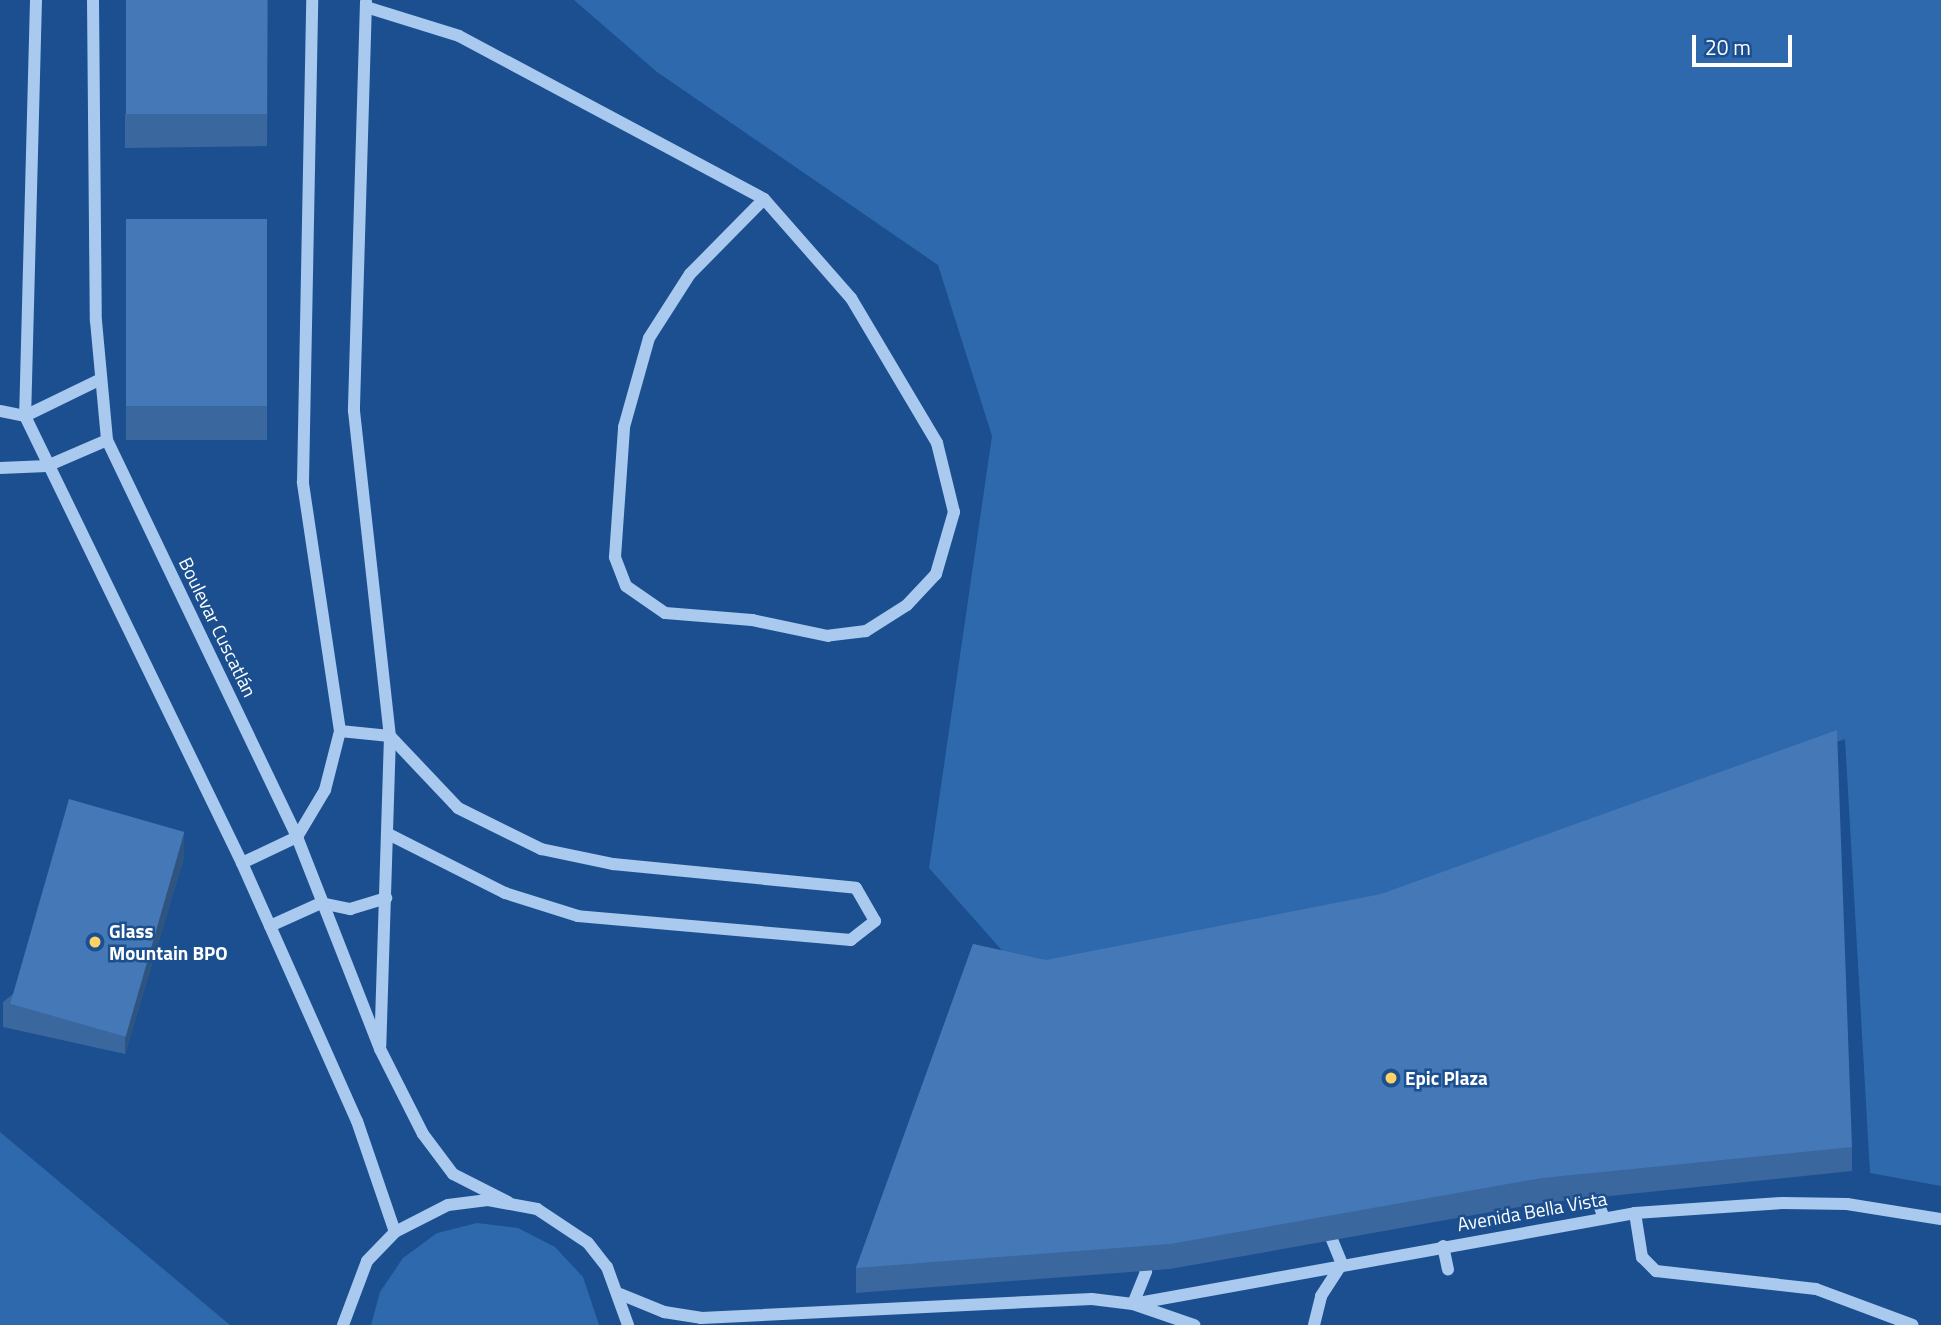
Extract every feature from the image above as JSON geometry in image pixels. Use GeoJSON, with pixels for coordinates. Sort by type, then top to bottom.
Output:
{"type":"FeatureCollection","features":[{"type":"Feature","properties":{"kind":"street"},"geometry":{"type":"LineString","coordinates":[[36,0],[25,416],[242,863],[357,1121],[395,1232]]}},
{"type":"Feature","properties":{"kind":"street","name":"Boulevar Cuscatlán"},"geometry":{"type":"LineString","coordinates":[[93,0],[99,380],[107,440],[297,837],[380,1049],[424,1134],[453,1174],[508,1202]]}},
{"type":"Feature","properties":{"kind":"street"},"geometry":{"type":"LineString","coordinates":[[242,863],[297,837],[325,790],[340,730],[303,482],[312,0]]}},
{"type":"Feature","properties":{"kind":"street"},"geometry":{"type":"LineString","coordinates":[[380,1049],[390,736],[354,411],[366,4],[459,36],[764,199],[850,298],[937,443],[953,488],[951,536],[936,574],[907,605],[866,631],[828,636],[655,610],[626,586],[615,557],[624,426],[649,338],[690,274],[764,199]]}},
{"type":"Feature","properties":{"kind":"street"},"geometry":{"type":"LineString","coordinates":[[0,411],[25,416],[99,380]]}},
{"type":"Feature","properties":{"kind":"street"},"geometry":{"type":"LineString","coordinates":[[0,468],[47,466],[107,440]]}},
{"type":"Feature","properties":{"kind":"street"},"geometry":{"type":"LineString","coordinates":[[340,730],[390,736],[458,808],[541,849],[613,864],[856,888],[875,921],[851,940],[578,916],[505,893],[388,834]]}},
{"type":"Feature","properties":{"kind":"street"},"geometry":{"type":"LineString","coordinates":[[270,926],[321,903],[350,909],[386,898]]}},
{"type":"Feature","properties":{"kind":"street"},"geometry":{"type":"LineString","coordinates":[[1587,1173],[1604,1218]]}},
{"type":"Feature","properties":{"kind":"street"},"geometry":{"type":"LineString","coordinates":[[343,1325],[368,1261],[395,1232],[448,1205],[508,1202],[537,1209],[588,1243],[620,1294],[628,1325]]}},
{"type":"Feature","properties":{"kind":"street","name":"Avenida Bella Vista"},"geometry":{"type":"LineString","coordinates":[[1133,1304],[1635,1213],[1783,1203],[1847,1204],[1941,1219]]}},
{"type":"Feature","properties":{"kind":"street"},"geometry":{"type":"LineString","coordinates":[[1314,1325],[1321,1296],[1342,1264],[1318,1206]]}},
{"type":"Feature","properties":{"kind":"street"},"geometry":{"type":"LineString","coordinates":[[1635,1213],[1642,1257],[1656,1271],[1816,1289],[1913,1325]]}},
{"type":"Feature","properties":{"kind":"street"},"geometry":{"type":"LineString","coordinates":[[1443,1246],[1448,1269]]}},
{"type":"Feature","properties":{"kind":"street"},"geometry":{"type":"LineString","coordinates":[[1128,1247],[1146,1270],[1133,1304]]}},
{"type":"Feature","properties":{"kind":"street"},"geometry":{"type":"LineString","coordinates":[[620,1294],[664,1312],[701,1318],[1092,1299],[1133,1304],[1194,1325]]}},
{"type":"Feature","properties":{"kind":"shaded area"},"geometry":{"type":"Polygon","coordinates":[[[574,0],[1941,0],[1941,1186],[1870,1173],[1845,739],[1329,920],[1021,972],[929,868],[992,436],[938,265],[657,72],[574,0]]]}},
{"type":"Feature","properties":{"kind":"shaded area"},"geometry":{"type":"Polygon","coordinates":[[[0,1132],[230,1325],[0,1325],[0,1132]]]}},
{"type":"Feature","properties":{"kind":"shaded area"},"geometry":{"type":"Polygon","coordinates":[[[477,1223],[518,1228],[555,1247],[583,1277],[599,1325],[371,1325],[380,1292],[403,1258],[437,1233],[477,1223]]]}},
{"type":"Feature","properties":{"kind":"building"},"geometry":{"type":"Polygon","coordinates":[[[126,0],[267,0],[267,114],[126,114],[126,0]]]}},
{"type":"Feature","properties":{"kind":"building"},"geometry":{"type":"Polygon","coordinates":[[[126,219],[267,219],[267,406],[126,406],[126,219]]]}},
{"type":"Feature","properties":{"kind":"building","name":"Epic Plaza"},"geometry":{"type":"Polygon","coordinates":[[[1837,730],[1852,1147],[1542,1178],[1170,1244],[856,1268],[973,944],[1046,960],[1381,894],[1837,730]]]}},
{"type":"Feature","properties":{"kind":"building","name":"Glass Mountain BPO"},"geometry":{"type":"Polygon","coordinates":[[[69,799],[184,832],[126,1037],[10,1004],[69,799]]]}},
{"type":"Feature","properties":{"kind":"place","name":"Glass Mountain BPO"},"geometry":{"type":"Point","coordinates":[95,942]}},
{"type":"Feature","properties":{"kind":"place","name":"Epic Plaza"},"geometry":{"type":"Point","coordinates":[1391,1078]}}]}
